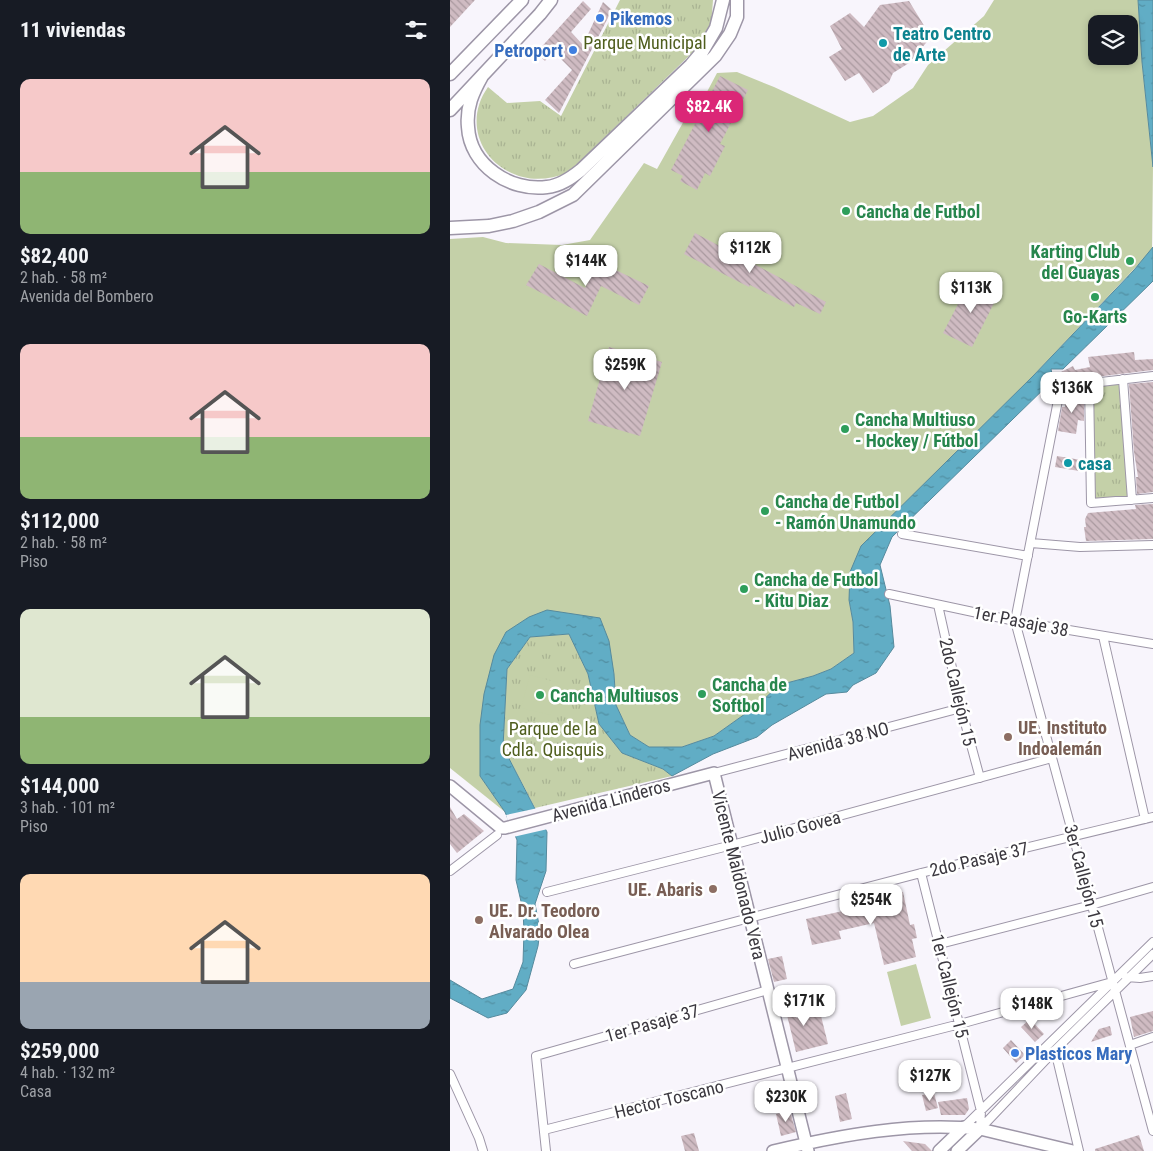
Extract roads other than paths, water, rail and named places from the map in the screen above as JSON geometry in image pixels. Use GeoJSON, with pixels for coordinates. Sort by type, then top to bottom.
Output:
{"type":"FeatureCollection","features":[{"type":"Feature","properties":{"kind":"main road"},"geometry":{"type":"LineString","coordinates":[[502,21],[511,0]]}},
{"type":"Feature","properties":{"kind":"main road"},"geometry":{"type":"LineString","coordinates":[[450,74],[522,0]]}},
{"type":"Feature","properties":{"kind":"main road"},"geometry":{"type":"LineString","coordinates":[[450,110],[551,0]]}},
{"type":"Feature","properties":{"kind":"main road"},"geometry":{"type":"LineString","coordinates":[[482,76],[472,94],[468,114],[470,139],[479,158],[494,173],[513,183],[536,188],[559,184],[570,179],[581,170],[691,65],[710,40],[716,28],[723,0]]}},
{"type":"Feature","properties":{"kind":"main road"},"geometry":{"type":"LineString","coordinates":[[450,228],[489,226],[513,221],[539,212],[573,195],[707,66],[730,34],[737,17],[737,0]]}},
{"type":"Feature","properties":{"kind":"street"},"geometry":{"type":"LineString","coordinates":[[737,17],[743,0]]}},
{"type":"Feature","properties":{"kind":"street"},"geometry":{"type":"LineString","coordinates":[[1015,620],[1060,390],[1066,386],[1153,376]]}},
{"type":"Feature","properties":{"kind":"street"},"geometry":{"type":"LineString","coordinates":[[1123,379],[1132,500]]}},
{"type":"Feature","properties":{"kind":"street"},"geometry":{"type":"LineString","coordinates":[[1089,383],[1091,503],[1153,498]]}},
{"type":"Feature","properties":{"kind":"street"},"geometry":{"type":"LineString","coordinates":[[902,534],[1028,556]]}},
{"type":"Feature","properties":{"kind":"street"},"geometry":{"type":"LineString","coordinates":[[1031,543],[1080,547],[1153,545]]}},
{"type":"Feature","properties":{"kind":"street","name":"1er Pasaje 38"},"geometry":{"type":"LineString","coordinates":[[889,594],[1015,620],[1153,644]]}},
{"type":"Feature","properties":{"kind":"street","name":"2do Callejón 15"},"geometry":{"type":"LineString","coordinates":[[938,605],[961,708],[980,778]]}},
{"type":"Feature","properties":{"kind":"street","name":"3er Callejón 15"},"geometry":{"type":"LineString","coordinates":[[1015,620],[1112,982],[1149,1103],[1153,1132]]}},
{"type":"Feature","properties":{"kind":"street"},"geometry":{"type":"LineString","coordinates":[[1103,636],[1149,818]]}},
{"type":"Feature","properties":{"kind":"street","name":"Avenida 38 NO"},"geometry":{"type":"LineString","coordinates":[[714,773],[961,708]]}},
{"type":"Feature","properties":{"kind":"street","name":"Julio Govea"},"geometry":{"type":"LineString","coordinates":[[547,892],[732,845],[1052,758]]}},
{"type":"Feature","properties":{"kind":"street","name":"Avenida Linderos"},"geometry":{"type":"LineString","coordinates":[[450,786],[501,828],[509,828],[555,814],[714,773]]}},
{"type":"Feature","properties":{"kind":"street","name":"Vicente Maldonado Vera"},"geometry":{"type":"LineString","coordinates":[[714,773],[807,1147]]}},
{"type":"Feature","properties":{"kind":"street","name":"2do Pasaje 37"},"geometry":{"type":"LineString","coordinates":[[574,964],[921,873],[1149,818]]}},
{"type":"Feature","properties":{"kind":"street"},"geometry":{"type":"LineString","coordinates":[[450,871],[497,834]]}},
{"type":"Feature","properties":{"kind":"street","name":"1er Callejón 15"},"geometry":{"type":"LineString","coordinates":[[921,873],[960,1024],[975,1094],[981,1111],[980,1129]]}},
{"type":"Feature","properties":{"kind":"street"},"geometry":{"type":"LineString","coordinates":[[940,944],[1153,887]]}},
{"type":"Feature","properties":{"kind":"street"},"geometry":{"type":"LineString","coordinates":[[939,1151],[1153,942]]}},
{"type":"Feature","properties":{"kind":"street"},"geometry":{"type":"LineString","coordinates":[[957,1151],[1153,954]]}},
{"type":"Feature","properties":{"kind":"street"},"geometry":{"type":"LineString","coordinates":[[1120,975],[1128,978],[1153,976]]}},
{"type":"Feature","properties":{"kind":"street","name":"Hector Toscano"},"geometry":{"type":"LineString","coordinates":[[544,1130],[960,1024],[1112,982]]}},
{"type":"Feature","properties":{"kind":"street","name":"1er Pasaje 37"},"geometry":{"type":"LineString","coordinates":[[544,1130],[536,1056],[768,990]]}},
{"type":"Feature","properties":{"kind":"street"},"geometry":{"type":"LineString","coordinates":[[1130,1044],[1153,1037]]}},
{"type":"Feature","properties":{"kind":"street"},"geometry":{"type":"LineString","coordinates":[[1056,1050],[1079,1151]]}},
{"type":"Feature","properties":{"kind":"street"},"geometry":{"type":"LineString","coordinates":[[450,1074],[484,1151]]}},
{"type":"Feature","properties":{"kind":"street"},"geometry":{"type":"LineString","coordinates":[[773,1151],[807,1147],[902,1127],[964,1127],[1073,1151]]}},
{"type":"Feature","properties":{"kind":"street"},"geometry":{"type":"LineString","coordinates":[[544,1130],[546,1151]]}},
{"type":"Feature","properties":{"kind":"water"},"geometry":{"type":"Polygon","coordinates":[[[1138,0],[1153,0],[1153,167],[1142,62],[1138,0]]]}},
{"type":"Feature","properties":{"kind":"water"},"geometry":{"type":"Polygon","coordinates":[[[1153,247],[1153,281],[1063,369],[1051,369],[1053,380],[892,537],[880,565],[890,606],[894,647],[876,673],[853,685],[847,692],[826,694],[772,725],[757,737],[713,754],[672,776],[663,769],[622,753],[599,724],[588,674],[569,634],[530,637],[507,669],[503,747],[547,832],[546,871],[535,904],[540,930],[538,946],[526,990],[507,1013],[488,1018],[450,998],[450,980],[482,999],[513,989],[523,962],[523,910],[516,880],[517,840],[505,812],[480,776],[480,725],[484,694],[494,655],[506,632],[529,617],[547,610],[600,618],[609,641],[616,705],[630,735],[649,747],[682,747],[714,736],[759,704],[779,685],[831,669],[854,653],[853,622],[849,600],[850,572],[861,546],[1033,376],[1134,270],[1153,247]]]}},
{"type":"Feature","properties":{"kind":"place","name":"Pikemos"},"geometry":{"type":"Point","coordinates":[600,18]}},
{"type":"Feature","properties":{"kind":"place","name":"Teatro Centro de Arte"},"geometry":{"type":"Point","coordinates":[883,43]}},
{"type":"Feature","properties":{"kind":"place","name":"Petroport"},"geometry":{"type":"Point","coordinates":[573,50]}},
{"type":"Feature","properties":{"kind":"place","name":"Cancha de Futbol"},"geometry":{"type":"Point","coordinates":[846,211]}},
{"type":"Feature","properties":{"kind":"place","name":"Karting Club del Guayas"},"geometry":{"type":"Point","coordinates":[1130,261]}},
{"type":"Feature","properties":{"kind":"place","name":"Go-Karts"},"geometry":{"type":"Point","coordinates":[1095,297]}},
{"type":"Feature","properties":{"kind":"place","name":"Cancha Multiuso - Hockey / Fútbol"},"geometry":{"type":"Point","coordinates":[845,429]}},
{"type":"Feature","properties":{"kind":"place","name":"casa"},"geometry":{"type":"Point","coordinates":[1068,463]}},
{"type":"Feature","properties":{"kind":"place","name":"Cancha de Futbol - Ramón Unamundo"},"geometry":{"type":"Point","coordinates":[765,511]}},
{"type":"Feature","properties":{"kind":"place","name":"Cancha de Futbol - Kitu Diaz"},"geometry":{"type":"Point","coordinates":[744,589]}},
{"type":"Feature","properties":{"kind":"place","name":"Cancha de Softbol"},"geometry":{"type":"Point","coordinates":[702,694]}},
{"type":"Feature","properties":{"kind":"place","name":"Cancha Multiusos"},"geometry":{"type":"Point","coordinates":[540,695]}},
{"type":"Feature","properties":{"kind":"place","name":"UE. Instituto Indoalemán"},"geometry":{"type":"Point","coordinates":[1008,737]}},
{"type":"Feature","properties":{"kind":"place","name":"UE. Abaris"},"geometry":{"type":"Point","coordinates":[713,889]}},
{"type":"Feature","properties":{"kind":"place","name":"UE. Dr. Teodoro Alvarado Olea"},"geometry":{"type":"Point","coordinates":[479,920]}},
{"type":"Feature","properties":{"kind":"place","name":"Plasticos Mary"},"geometry":{"type":"Point","coordinates":[1015,1053]}},
{"type":"Feature","properties":{"kind":"park label","name":"Parque Municipal"},"geometry":{"type":"Point","coordinates":[645,42]}},
{"type":"Feature","properties":{"kind":"park label","name":"Parque de la Cdla. Quisquis"},"geometry":{"type":"Point","coordinates":[553,738]}}]}
